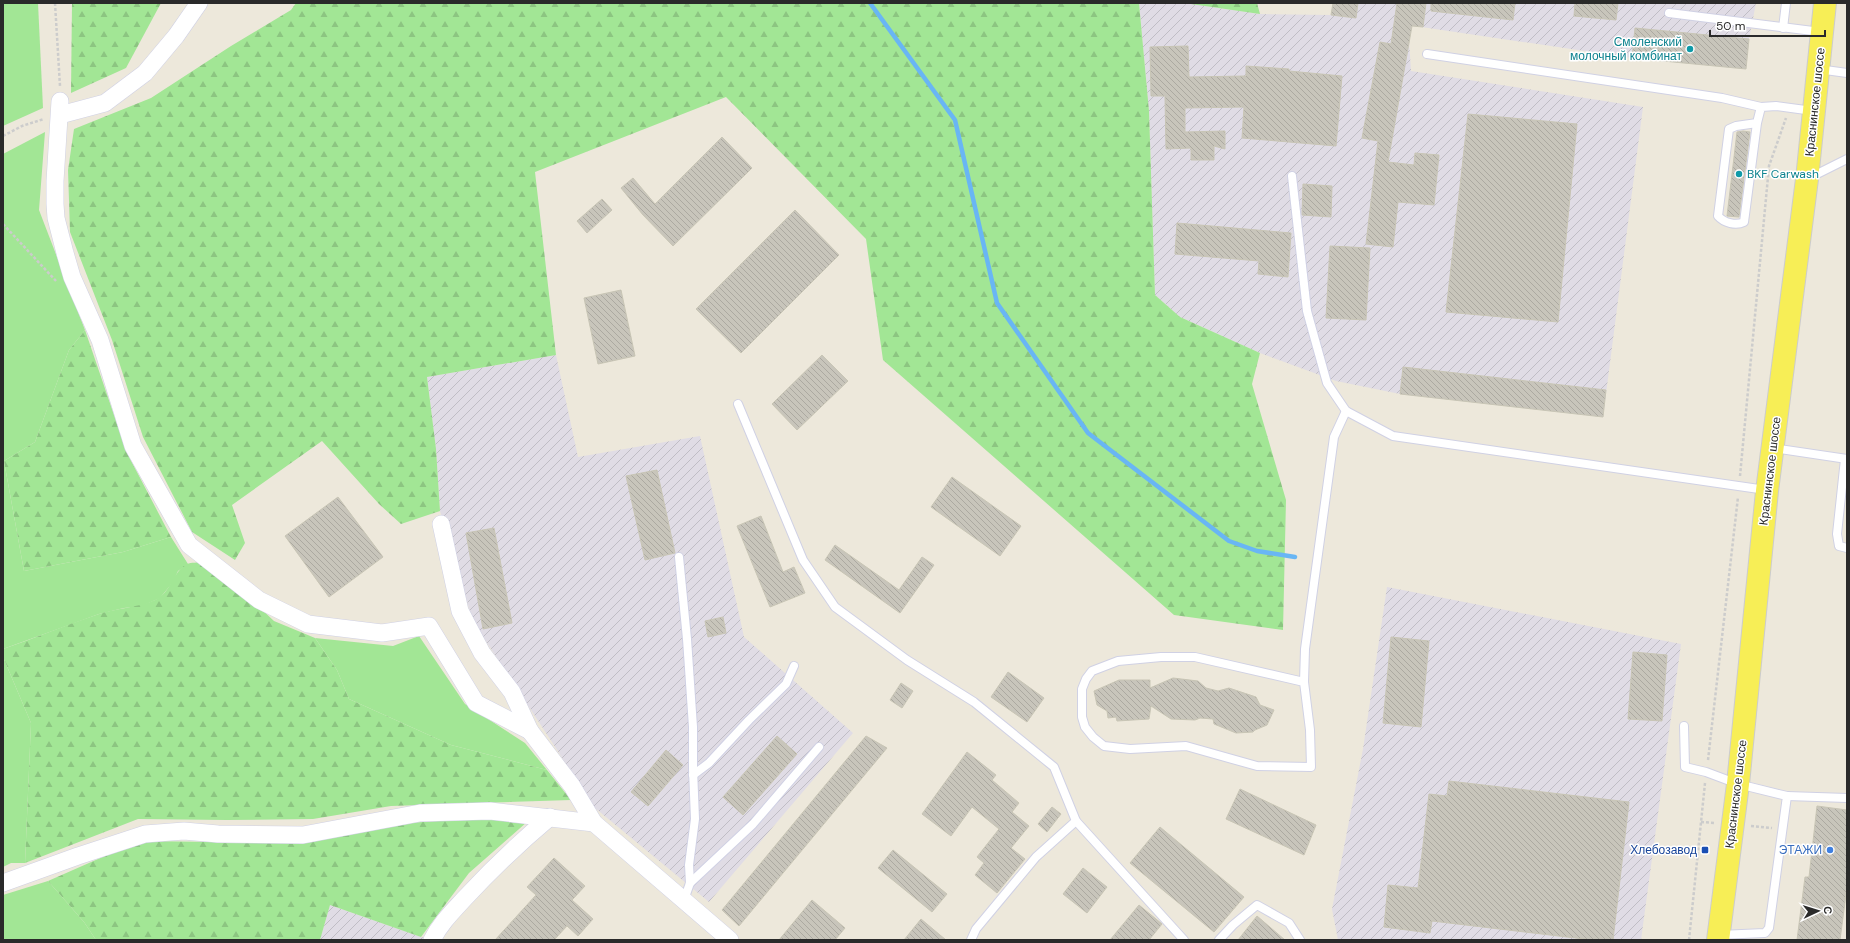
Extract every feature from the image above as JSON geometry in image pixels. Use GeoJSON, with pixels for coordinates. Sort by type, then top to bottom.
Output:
{"type":"FeatureCollection","features":[{"type":"Feature","properties":{"kind":"main road","name":"Краснинское шоссе"},"geometry":{"type":"LineString","coordinates":[[1718,938],[1738,784],[1767,491],[1807,179],[1825,3]]}},
{"type":"Feature","properties":{"kind":"street"},"geometry":{"type":"LineString","coordinates":[[199,3],[176,36],[145,73],[105,103],[60,108],[55,181],[56,218],[72,277],[100,340],[133,446],[189,545],[259,600],[308,624],[382,633],[429,626],[476,703],[530,731]]}},
{"type":"Feature","properties":{"kind":"street"},"geometry":{"type":"LineString","coordinates":[[441,524],[460,611],[482,653],[512,692],[530,731],[572,786],[594,823],[730,940]]}},
{"type":"Feature","properties":{"kind":"street"},"geometry":{"type":"LineString","coordinates":[[3,883],[145,834],[184,831],[218,834],[303,835],[420,813],[490,811],[594,823]]}},
{"type":"Feature","properties":{"kind":"street"},"geometry":{"type":"LineString","coordinates":[[432,940],[438,927],[480,881],[520,842],[550,817]]}},
{"type":"Feature","properties":{"kind":"lane"},"geometry":{"type":"LineString","coordinates":[[1783,28],[1786,3]]}},
{"type":"Feature","properties":{"kind":"lane"},"geometry":{"type":"LineString","coordinates":[[1669,13],[1822,33]]}},
{"type":"Feature","properties":{"kind":"lane"},"geometry":{"type":"LineString","coordinates":[[1426,54],[1722,98],[1761,107],[1814,111]]}},
{"type":"Feature","properties":{"kind":"lane"},"geometry":{"type":"LineString","coordinates":[[1818,69],[1847,73]]}},
{"type":"Feature","properties":{"kind":"lane"},"geometry":{"type":"LineString","coordinates":[[1756,123],[1736,126],[1729,129],[1718,216],[1727,223],[1744,222],[1756,123],[1761,107]]}},
{"type":"Feature","properties":{"kind":"lane"},"geometry":{"type":"LineString","coordinates":[[1807,179],[1847,159]]}},
{"type":"Feature","properties":{"kind":"lane"},"geometry":{"type":"LineString","coordinates":[[1292,176],[1307,311],[1327,383],[1346,411],[1393,436],[1767,491]]}},
{"type":"Feature","properties":{"kind":"lane"},"geometry":{"type":"LineString","coordinates":[[738,404],[803,560],[835,607],[907,660],[974,702],[1054,767],[1076,821],[1184,940]]}},
{"type":"Feature","properties":{"kind":"lane"},"geometry":{"type":"LineString","coordinates":[[1304,682],[1195,657],[1161,657],[1118,661],[1092,671],[1086,679],[1082,688],[1082,716],[1085,727],[1093,737],[1104,746],[1130,749],[1186,746],[1258,766],[1311,767],[1310,730],[1304,682],[1305,649],[1334,436],[1346,411]]}},
{"type":"Feature","properties":{"kind":"lane"},"geometry":{"type":"LineString","coordinates":[[1772,448],[1846,459],[1837,534],[1839,546],[1847,548]]}},
{"type":"Feature","properties":{"kind":"lane"},"geometry":{"type":"LineString","coordinates":[[679,557],[687,639],[693,727],[695,819],[689,865],[690,883],[684,900]]}},
{"type":"Feature","properties":{"kind":"lane"},"geometry":{"type":"LineString","coordinates":[[693,775],[709,763],[749,720],[786,684],[794,666]]}},
{"type":"Feature","properties":{"kind":"lane"},"geometry":{"type":"LineString","coordinates":[[1684,726],[1685,767],[1706,772],[1738,784],[1788,796],[1847,798]]}},
{"type":"Feature","properties":{"kind":"lane"},"geometry":{"type":"LineString","coordinates":[[690,883],[753,824],[819,747]]}},
{"type":"Feature","properties":{"kind":"lane"},"geometry":{"type":"LineString","coordinates":[[1718,938],[1765,933],[1770,928],[1788,796]]}},
{"type":"Feature","properties":{"kind":"lane"},"geometry":{"type":"LineString","coordinates":[[971,940],[976,929],[1036,857],[1076,821]]}},
{"type":"Feature","properties":{"kind":"lane"},"geometry":{"type":"LineString","coordinates":[[1219,940],[1233,925],[1257,905],[1289,923],[1300,940]]}},
{"type":"Feature","properties":{"kind":"path"},"geometry":{"type":"LineString","coordinates":[[3,136],[60,108],[55,3]]}},
{"type":"Feature","properties":{"kind":"path"},"geometry":{"type":"LineString","coordinates":[[1689,940],[1706,772],[1739,487],[1769,166],[1786,116],[1787,108]]}},
{"type":"Feature","properties":{"kind":"path"},"geometry":{"type":"LineString","coordinates":[[3,224],[58,283]]}},
{"type":"Feature","properties":{"kind":"path"},"geometry":{"type":"LineString","coordinates":[[1701,822],[1721,824]]}},
{"type":"Feature","properties":{"kind":"path"},"geometry":{"type":"LineString","coordinates":[[1750,826],[1783,830]]}},
{"type":"Feature","properties":{"kind":"shaded area"},"geometry":{"type":"Polygon","coordinates":[[[1139,3],[1184,3],[1260,14],[1331,15],[1333,3],[1756,3],[1749,39],[1746,69],[1632,58],[1408,25],[1411,71],[1643,107],[1603,417],[1400,394],[1336,381],[1260,353],[1180,317],[1155,295],[1149,111],[1139,3]]]}},
{"type":"Feature","properties":{"kind":"shaded area"},"geometry":{"type":"Polygon","coordinates":[[[556,355],[578,457],[700,436],[744,637],[853,733],[709,902],[595,808],[473,621],[440,511],[436,449],[427,377],[556,355]]]}},
{"type":"Feature","properties":{"kind":"shaded area"},"geometry":{"type":"Polygon","coordinates":[[[1387,587],[1681,644],[1641,940],[1338,940],[1332,909],[1363,749],[1387,587]]]}},
{"type":"Feature","properties":{"kind":"shaded area"},"geometry":{"type":"Polygon","coordinates":[[[330,905],[430,940],[320,940],[330,905]]]}},
{"type":"Feature","properties":{"kind":"green space"},"geometry":{"type":"Polygon","coordinates":[[[3,3],[38,3],[43,108],[3,126],[3,3]]]}},
{"type":"Feature","properties":{"kind":"green space"},"geometry":{"type":"Polygon","coordinates":[[[72,3],[161,3],[126,68],[71,93],[72,3]]]}},
{"type":"Feature","properties":{"kind":"green space"},"geometry":{"type":"Polygon","coordinates":[[[296,3],[1139,3],[1149,111],[1155,295],[1180,317],[1260,353],[1252,384],[1286,500],[1283,630],[1174,615],[883,360],[866,239],[726,97],[535,172],[556,355],[427,377],[436,449],[440,511],[401,524],[379,504],[322,441],[232,505],[245,543],[235,560],[192,532],[143,437],[112,340],[70,232],[68,170],[74,129],[151,98],[231,46],[291,10],[296,3]]]}},
{"type":"Feature","properties":{"kind":"green space"},"geometry":{"type":"Polygon","coordinates":[[[1184,3],[1257,3],[1260,14],[1184,3]]]}},
{"type":"Feature","properties":{"kind":"green space"},"geometry":{"type":"Polygon","coordinates":[[[45,132],[39,210],[85,330],[69,350],[35,442],[4,461],[24,571],[123,552],[171,537],[188,564],[178,571],[173,582],[160,598],[142,606],[124,608],[99,614],[3,649],[3,154],[45,132]]]}},
{"type":"Feature","properties":{"kind":"green space"},"geometry":{"type":"Polygon","coordinates":[[[85,330],[127,453],[171,537],[123,552],[24,571],[4,461],[35,442],[69,350],[85,330]]]}},
{"type":"Feature","properties":{"kind":"green space"},"geometry":{"type":"Polygon","coordinates":[[[202,562],[258,606],[274,621],[315,638],[337,670],[349,699],[451,745],[547,770],[571,800],[391,806],[313,819],[138,819],[25,863],[31,723],[3,657],[3,649],[99,614],[141,605],[155,600],[165,592],[182,567],[189,563],[202,562]]]}},
{"type":"Feature","properties":{"kind":"green space"},"geometry":{"type":"Polygon","coordinates":[[[419,636],[465,704],[525,743],[547,770],[451,745],[349,699],[337,670],[315,638],[393,646],[419,636]]]}},
{"type":"Feature","properties":{"kind":"green space"},"geometry":{"type":"Polygon","coordinates":[[[3,657],[31,723],[25,863],[11,863],[3,867],[3,657]]]}},
{"type":"Feature","properties":{"kind":"green space"},"geometry":{"type":"Polygon","coordinates":[[[489,818],[527,822],[469,873],[421,937],[330,905],[320,940],[96,940],[84,922],[48,881],[139,841],[284,843],[407,823],[489,818]]]}},
{"type":"Feature","properties":{"kind":"green space"},"geometry":{"type":"Polygon","coordinates":[[[48,881],[84,922],[96,940],[3,940],[3,895],[48,881]]]}},
{"type":"Feature","properties":{"kind":"building"},"geometry":{"type":"Polygon","coordinates":[[[1333,3],[1358,3],[1356,18],[1331,15],[1333,3]]]}},
{"type":"Feature","properties":{"kind":"building"},"geometry":{"type":"Polygon","coordinates":[[[1397,3],[1426,3],[1423,27],[1412,26],[1388,162],[1414,165],[1415,153],[1439,155],[1434,205],[1398,202],[1393,247],[1366,244],[1378,141],[1362,138],[1380,42],[1391,44],[1397,3]]]}},
{"type":"Feature","properties":{"kind":"building"},"geometry":{"type":"Polygon","coordinates":[[[1431,3],[1515,3],[1513,20],[1431,11],[1431,3]]]}},
{"type":"Feature","properties":{"kind":"building"},"geometry":{"type":"Polygon","coordinates":[[[1575,3],[1618,3],[1616,20],[1574,16],[1575,3]]]}},
{"type":"Feature","properties":{"kind":"building","name":"Смоленский молочный комбинат"},"geometry":{"type":"Polygon","coordinates":[[[1635,28],[1749,39],[1746,69],[1632,58],[1635,28]]]}},
{"type":"Feature","properties":{"kind":"building"},"geometry":{"type":"Polygon","coordinates":[[[1188,46],[1189,77],[1246,76],[1246,66],[1289,69],[1289,71],[1342,76],[1336,146],[1242,138],[1244,107],[1185,108],[1185,132],[1225,131],[1225,149],[1214,146],[1214,160],[1191,160],[1191,148],[1166,149],[1165,96],[1151,96],[1150,47],[1188,46]]]}},
{"type":"Feature","properties":{"kind":"building"},"geometry":{"type":"Polygon","coordinates":[[[1468,114],[1577,124],[1558,322],[1446,312],[1468,114]]]}},
{"type":"Feature","properties":{"kind":"building","name":"BKF Carwash"},"geometry":{"type":"Polygon","coordinates":[[[1737,132],[1750,132],[1739,217],[1727,216],[1737,132]]]}},
{"type":"Feature","properties":{"kind":"building"},"geometry":{"type":"Polygon","coordinates":[[[722,137],[752,168],[673,246],[643,215],[621,188],[633,178],[655,204],[722,137]]]}},
{"type":"Feature","properties":{"kind":"building"},"geometry":{"type":"Polygon","coordinates":[[[1303,184],[1332,186],[1331,217],[1302,215],[1303,184]]]}},
{"type":"Feature","properties":{"kind":"building"},"geometry":{"type":"Polygon","coordinates":[[[602,199],[612,210],[587,233],[577,221],[602,199]]]}},
{"type":"Feature","properties":{"kind":"building"},"geometry":{"type":"Polygon","coordinates":[[[795,210],[839,255],[741,353],[696,309],[795,210]]]}},
{"type":"Feature","properties":{"kind":"building"},"geometry":{"type":"Polygon","coordinates":[[[1177,223],[1291,233],[1288,277],[1258,274],[1259,261],[1175,254],[1177,223]]]}},
{"type":"Feature","properties":{"kind":"building"},"geometry":{"type":"Polygon","coordinates":[[[1330,246],[1370,248],[1366,320],[1326,318],[1330,246]]]}},
{"type":"Feature","properties":{"kind":"building"},"geometry":{"type":"Polygon","coordinates":[[[621,290],[635,356],[598,364],[584,298],[621,290]]]}},
{"type":"Feature","properties":{"kind":"building"},"geometry":{"type":"Polygon","coordinates":[[[822,355],[848,381],[797,430],[772,404],[822,355]]]}},
{"type":"Feature","properties":{"kind":"building"},"geometry":{"type":"Polygon","coordinates":[[[1403,367],[1606,390],[1603,417],[1400,394],[1403,367]]]}},
{"type":"Feature","properties":{"kind":"building"},"geometry":{"type":"Polygon","coordinates":[[[657,470],[675,553],[645,560],[626,476],[657,470]]]}},
{"type":"Feature","properties":{"kind":"building"},"geometry":{"type":"Polygon","coordinates":[[[952,477],[1021,526],[1000,556],[931,507],[952,477]]]}},
{"type":"Feature","properties":{"kind":"building"},"geometry":{"type":"Polygon","coordinates":[[[338,497],[383,557],[329,597],[285,536],[338,497]]]}},
{"type":"Feature","properties":{"kind":"building"},"geometry":{"type":"Polygon","coordinates":[[[761,516],[783,572],[794,567],[805,593],[770,607],[737,526],[761,516]]]}},
{"type":"Feature","properties":{"kind":"building"},"geometry":{"type":"Polygon","coordinates":[[[494,528],[512,623],[483,629],[466,533],[494,528]]]}},
{"type":"Feature","properties":{"kind":"building"},"geometry":{"type":"Polygon","coordinates":[[[835,545],[899,590],[922,557],[934,565],[900,613],[825,560],[835,545]]]}},
{"type":"Feature","properties":{"kind":"building"},"geometry":{"type":"Polygon","coordinates":[[[723,617],[726,633],[708,637],[705,621],[723,617]]]}},
{"type":"Feature","properties":{"kind":"building"},"geometry":{"type":"Polygon","coordinates":[[[1391,637],[1429,641],[1421,727],[1383,723],[1391,637]]]}},
{"type":"Feature","properties":{"kind":"building"},"geometry":{"type":"Polygon","coordinates":[[[1633,652],[1667,655],[1662,721],[1628,719],[1633,652]]]}},
{"type":"Feature","properties":{"kind":"building"},"geometry":{"type":"Polygon","coordinates":[[[1008,672],[1044,698],[1027,722],[991,697],[1008,672]]]}},
{"type":"Feature","properties":{"kind":"building"},"geometry":{"type":"Polygon","coordinates":[[[1173,678],[1198,681],[1206,688],[1218,691],[1229,688],[1256,697],[1260,705],[1274,710],[1267,725],[1253,732],[1236,733],[1214,724],[1213,719],[1171,719],[1151,706],[1149,719],[1117,721],[1116,717],[1108,718],[1107,711],[1097,705],[1094,691],[1119,680],[1150,680],[1150,688],[1173,678]]]}},
{"type":"Feature","properties":{"kind":"building"},"geometry":{"type":"Polygon","coordinates":[[[901,683],[913,691],[902,708],[890,700],[901,683]]]}},
{"type":"Feature","properties":{"kind":"building"},"geometry":{"type":"Polygon","coordinates":[[[777,736],[797,754],[743,815],[723,797],[777,736]]]}},
{"type":"Feature","properties":{"kind":"building"},"geometry":{"type":"Polygon","coordinates":[[[866,736],[887,748],[739,926],[722,910],[866,736]]]}},
{"type":"Feature","properties":{"kind":"building"},"geometry":{"type":"Polygon","coordinates":[[[666,750],[683,765],[648,806],[631,792],[666,750]]]}},
{"type":"Feature","properties":{"kind":"building"},"geometry":{"type":"Polygon","coordinates":[[[967,752],[996,775],[992,780],[1019,803],[1012,812],[1029,826],[1011,848],[1025,859],[997,893],[975,875],[984,863],[977,857],[999,829],[972,807],[951,836],[922,814],[967,752]]]}},
{"type":"Feature","properties":{"kind":"building"},"geometry":{"type":"Polygon","coordinates":[[[1449,781],[1629,802],[1613,940],[1592,940],[1432,921],[1430,933],[1384,927],[1388,885],[1418,888],[1429,794],[1447,796],[1449,781]]]}},
{"type":"Feature","properties":{"kind":"building"},"geometry":{"type":"Polygon","coordinates":[[[1240,789],[1316,825],[1304,855],[1226,819],[1240,789]]]}},
{"type":"Feature","properties":{"kind":"building"},"geometry":{"type":"Polygon","coordinates":[[[1817,806],[1847,810],[1847,887],[1840,940],[1797,940],[1805,877],[1809,877],[1817,806]]]}},
{"type":"Feature","properties":{"kind":"building"},"geometry":{"type":"Polygon","coordinates":[[[1052,807],[1061,814],[1047,832],[1038,824],[1052,807]]]}},
{"type":"Feature","properties":{"kind":"building"},"geometry":{"type":"Polygon","coordinates":[[[1160,827],[1244,897],[1214,932],[1130,863],[1160,827]]]}},
{"type":"Feature","properties":{"kind":"building"},"geometry":{"type":"Polygon","coordinates":[[[893,850],[947,894],[932,912],[878,868],[893,850]]]}},
{"type":"Feature","properties":{"kind":"building"},"geometry":{"type":"Polygon","coordinates":[[[554,858],[585,886],[572,900],[593,919],[578,936],[567,926],[554,940],[495,940],[536,895],[527,887],[554,858]]]}},
{"type":"Feature","properties":{"kind":"building"},"geometry":{"type":"Polygon","coordinates":[[[1083,868],[1107,887],[1087,913],[1063,894],[1083,868]]]}},
{"type":"Feature","properties":{"kind":"building"},"geometry":{"type":"Polygon","coordinates":[[[812,900],[845,928],[835,940],[779,940],[812,900]]]}},
{"type":"Feature","properties":{"kind":"building"},"geometry":{"type":"Polygon","coordinates":[[[1139,905],[1162,924],[1149,940],[1110,940],[1139,905]]]}},
{"type":"Feature","properties":{"kind":"building"},"geometry":{"type":"Polygon","coordinates":[[[1257,916],[1285,940],[1238,940],[1257,916]]]}},
{"type":"Feature","properties":{"kind":"building"},"geometry":{"type":"Polygon","coordinates":[[[921,919],[946,940],[904,940],[921,919]]]}},
{"type":"Feature","properties":{"kind":"waterway"},"geometry":{"type":"LineString","coordinates":[[870,3],[955,120],[997,303],[1088,433],[1229,541],[1257,551],[1295,557]]}},
{"type":"Feature","properties":{"kind":"place","name":"Смоленский молочный комбинат"},"geometry":{"type":"Point","coordinates":[1690,49]}},
{"type":"Feature","properties":{"kind":"place","name":"BKF Carwash"},"geometry":{"type":"Point","coordinates":[1739,174]}},
{"type":"Feature","properties":{"kind":"place","name":"Хлебозавод"},"geometry":{"type":"Point","coordinates":[1705,850]}},
{"type":"Feature","properties":{"kind":"place","name":"ЭТАЖИ"},"geometry":{"type":"Point","coordinates":[1830,850]}}]}
